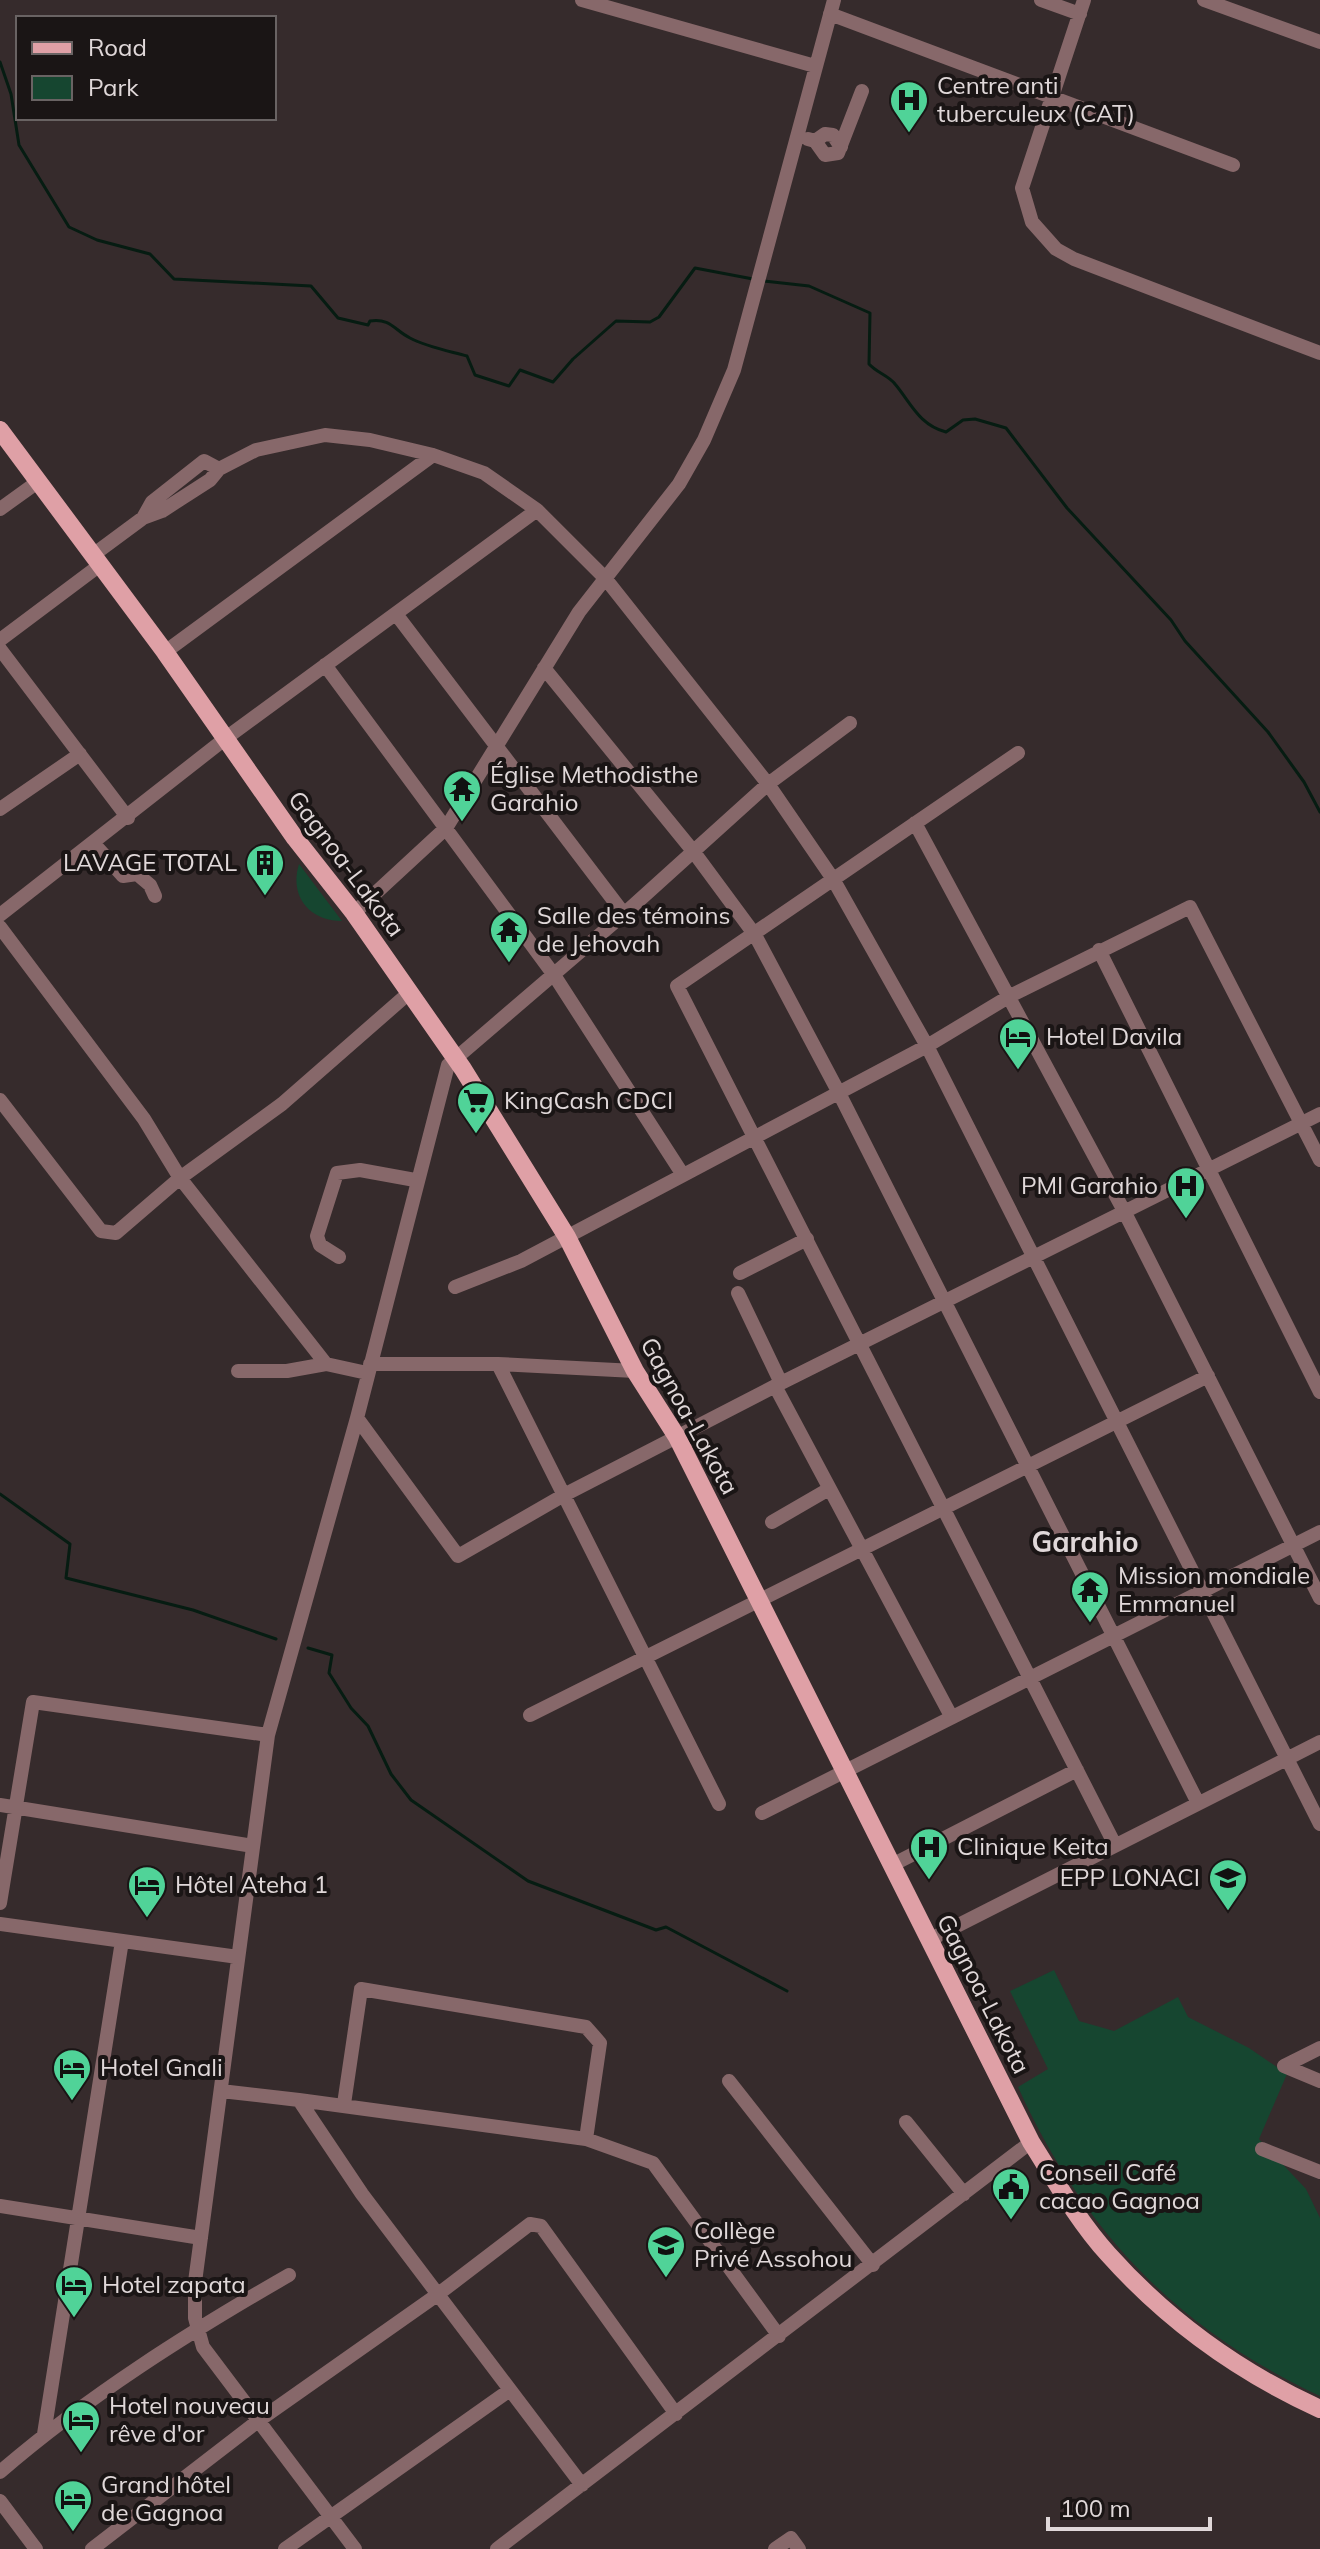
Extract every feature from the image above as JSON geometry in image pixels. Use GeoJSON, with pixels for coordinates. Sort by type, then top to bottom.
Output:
{"type":"FeatureCollection","features":[{"type":"Feature","properties":{"kind":"main road","name":"Gagnoa-Lakota"},"geometry":{"type":"LineString","coordinates":[[0,430],[165,652],[295,838],[410,992],[567,1237],[635,1371],[677,1437],[846,1768],[1031,2142],[1107,2253],[1142,2288],[1219,2354],[1259,2379],[1320,2409]]}},
{"type":"Feature","properties":{"kind":"street"},"geometry":{"type":"LineString","coordinates":[[582,0],[815,66]]}},
{"type":"Feature","properties":{"kind":"street"},"geometry":{"type":"LineString","coordinates":[[1041,0],[1082,7],[1022,188],[1032,222],[1056,249],[1320,353]]}},
{"type":"Feature","properties":{"kind":"street"},"geometry":{"type":"LineString","coordinates":[[1204,0],[1320,42]]}},
{"type":"Feature","properties":{"kind":"street"},"geometry":{"type":"LineString","coordinates":[[354,913],[446,828],[544,668],[605,578],[679,484],[723,401],[761,276],[832,7],[1052,97],[1233,165]]}},
{"type":"Feature","properties":{"kind":"street"},"geometry":{"type":"LineString","coordinates":[[797,137],[815,141],[825,134],[833,135],[841,147],[862,91]]}},
{"type":"Feature","properties":{"kind":"street"},"geometry":{"type":"LineString","coordinates":[[0,640],[143,518],[186,496],[210,480],[219,469],[256,450],[325,435],[370,440],[433,455],[484,473],[537,510],[605,578],[768,784],[833,879],[927,1046],[1320,1824]]}},
{"type":"Feature","properties":{"kind":"street"},"geometry":{"type":"LineString","coordinates":[[165,652],[433,455]]}},
{"type":"Feature","properties":{"kind":"street"},"geometry":{"type":"LineString","coordinates":[[0,509],[39,481]]}},
{"type":"Feature","properties":{"kind":"street"},"geometry":{"type":"LineString","coordinates":[[0,915],[128,818],[226,738],[537,510]]}},
{"type":"Feature","properties":{"kind":"street"},"geometry":{"type":"LineString","coordinates":[[396,614],[624,914]]}},
{"type":"Feature","properties":{"kind":"street"},"geometry":{"type":"LineString","coordinates":[[0,649],[128,818]]}},
{"type":"Feature","properties":{"kind":"street"},"geometry":{"type":"LineString","coordinates":[[325,665],[554,975],[683,1175]]}},
{"type":"Feature","properties":{"kind":"street"},"geometry":{"type":"LineString","coordinates":[[544,668],[693,851],[755,935],[839,1093],[1198,1803]]}},
{"type":"Feature","properties":{"kind":"street"},"geometry":{"type":"LineString","coordinates":[[355,2549],[203,2347],[197,2328],[195,2282],[268,1735],[357,1418],[415,1180],[448,1065],[624,914],[768,784],[850,723]]}},
{"type":"Feature","properties":{"kind":"street"},"geometry":{"type":"LineString","coordinates":[[1018,753],[677,986],[1115,1845]]}},
{"type":"Feature","properties":{"kind":"street"},"geometry":{"type":"LineString","coordinates":[[0,809],[80,754]]}},
{"type":"Feature","properties":{"kind":"street"},"geometry":{"type":"LineString","coordinates":[[915,823],[1124,1211],[1320,1598]]}},
{"type":"Feature","properties":{"kind":"street"},"geometry":{"type":"LineString","coordinates":[[94,844],[113,869],[123,876],[136,873],[150,885],[155,896]]}},
{"type":"Feature","properties":{"kind":"street"},"geometry":{"type":"LineString","coordinates":[[455,1287],[521,1261],[927,1046],[1010,996],[1190,907],[1320,1160]]}},
{"type":"Feature","properties":{"kind":"street"},"geometry":{"type":"LineString","coordinates":[[0,927],[144,1119],[180,1178],[326,1364]]}},
{"type":"Feature","properties":{"kind":"street"},"geometry":{"type":"LineString","coordinates":[[1099,950],[1211,1168],[1320,1392]]}},
{"type":"Feature","properties":{"kind":"street"},"geometry":{"type":"LineString","coordinates":[[0,1100],[101,1231],[116,1233],[180,1178],[282,1104],[410,992]]}},
{"type":"Feature","properties":{"kind":"street"},"geometry":{"type":"LineString","coordinates":[[357,1418],[458,1556],[564,1495],[778,1384],[1320,1114]]}},
{"type":"Feature","properties":{"kind":"street"},"geometry":{"type":"LineString","coordinates":[[339,1257],[320,1245],[317,1236],[337,1173],[360,1170],[415,1180]]}},
{"type":"Feature","properties":{"kind":"street"},"geometry":{"type":"LineString","coordinates":[[740,1273],[807,1239]]}},
{"type":"Feature","properties":{"kind":"street"},"geometry":{"type":"LineString","coordinates":[[738,1293],[829,1489],[951,1716]]}},
{"type":"Feature","properties":{"kind":"street"},"geometry":{"type":"LineString","coordinates":[[238,1371],[287,1371],[326,1364],[368,1368],[498,1364],[635,1371]]}},
{"type":"Feature","properties":{"kind":"street"},"geometry":{"type":"LineString","coordinates":[[498,1364],[719,1804]]}},
{"type":"Feature","properties":{"kind":"street"},"geometry":{"type":"LineString","coordinates":[[530,1715],[1029,1468],[1115,1419],[1208,1376]]}},
{"type":"Feature","properties":{"kind":"street"},"geometry":{"type":"LineString","coordinates":[[772,1522],[829,1489]]}},
{"type":"Feature","properties":{"kind":"street"},"geometry":{"type":"LineString","coordinates":[[762,1813],[846,1768],[1320,1532]]}},
{"type":"Feature","properties":{"kind":"street"},"geometry":{"type":"LineString","coordinates":[[0,1903],[7,1806],[33,1702],[268,1735]]}},
{"type":"Feature","properties":{"kind":"street"},"geometry":{"type":"LineString","coordinates":[[929,1940],[1320,1742]]}},
{"type":"Feature","properties":{"kind":"street"},"geometry":{"type":"LineString","coordinates":[[892,1865],[1077,1770]]}},
{"type":"Feature","properties":{"kind":"street"},"geometry":{"type":"LineString","coordinates":[[7,1806],[253,1846]]}},
{"type":"Feature","properties":{"kind":"street"},"geometry":{"type":"LineString","coordinates":[[0,1924],[238,1957]]}},
{"type":"Feature","properties":{"kind":"street"},"geometry":{"type":"LineString","coordinates":[[44,2434],[122,1941]]}},
{"type":"Feature","properties":{"kind":"street"},"geometry":{"type":"LineString","coordinates":[[344,2104],[361,1989],[586,2027],[600,2043],[586,2139]]}},
{"type":"Feature","properties":{"kind":"street"},"geometry":{"type":"LineString","coordinates":[[1320,2048],[1284,2066],[1320,2081]]}},
{"type":"Feature","properties":{"kind":"street"},"geometry":{"type":"LineString","coordinates":[[729,2081],[873,2265]]}},
{"type":"Feature","properties":{"kind":"street"},"geometry":{"type":"LineString","coordinates":[[221,2091],[344,2104],[586,2139],[653,2163],[779,2336]]}},
{"type":"Feature","properties":{"kind":"street"},"geometry":{"type":"LineString","coordinates":[[299,2100],[362,2194],[582,2485]]}},
{"type":"Feature","properties":{"kind":"street"},"geometry":{"type":"LineString","coordinates":[[906,2122],[964,2194]]}},
{"type":"Feature","properties":{"kind":"street"},"geometry":{"type":"LineString","coordinates":[[497,2549],[1031,2142]]}},
{"type":"Feature","properties":{"kind":"street"},"geometry":{"type":"LineString","coordinates":[[1262,2149],[1320,2172]]}},
{"type":"Feature","properties":{"kind":"street"},"geometry":{"type":"LineString","coordinates":[[0,2206],[201,2238]]}},
{"type":"Feature","properties":{"kind":"street"},"geometry":{"type":"LineString","coordinates":[[92,2549],[258,2421],[437,2295],[530,2224],[541,2226],[676,2414]]}},
{"type":"Feature","properties":{"kind":"street"},"geometry":{"type":"LineString","coordinates":[[0,2472],[44,2434],[197,2328],[289,2275]]}},
{"type":"Feature","properties":{"kind":"street"},"geometry":{"type":"LineString","coordinates":[[285,2549],[510,2390]]}},
{"type":"Feature","properties":{"kind":"street"},"geometry":{"type":"LineString","coordinates":[[0,2501],[36,2549]]}},
{"type":"Feature","properties":{"kind":"street"},"geometry":{"type":"LineString","coordinates":[[775,2549],[791,2538],[799,2549]]}},
{"type":"Feature","properties":{"kind":"green space"},"geometry":{"type":"Polygon","coordinates":[[[299,864],[342,921],[320,917],[304,904],[297,886],[299,864]]]}},
{"type":"Feature","properties":{"kind":"green space"},"geometry":{"type":"Polygon","coordinates":[[[1054,1970],[1079,2021],[1114,2031],[1178,1997],[1188,2017],[1249,2048],[1287,2074],[1259,2139],[1306,2189],[1320,2218],[1320,2396],[1222,2340],[1179,2307],[1104,2230],[1072,2187],[1018,2087],[1048,2069],[1010,1991],[1054,1970]]]}},
{"type":"Feature","properties":{"kind":"waterway"},"geometry":{"type":"LineString","coordinates":[[0,62],[11,94],[19,145],[69,227],[97,240],[150,254],[174,279],[311,286],[338,318],[368,325],[370,321],[388,323],[417,341],[467,356],[475,375],[509,386],[520,370],[553,382],[573,359],[616,321],[650,322],[659,317],[695,268],[753,279]]}},
{"type":"Feature","properties":{"kind":"waterway"},"geometry":{"type":"LineString","coordinates":[[764,281],[809,286],[870,313],[869,364],[892,381],[916,412],[937,429],[946,432],[963,420],[975,419],[1006,428],[1067,508],[1171,620],[1185,641],[1268,732],[1304,782],[1320,812]]}},
{"type":"Feature","properties":{"kind":"waterway"},"geometry":{"type":"LineString","coordinates":[[0,1494],[70,1544],[66,1578],[193,1610],[276,1639]]}},
{"type":"Feature","properties":{"kind":"waterway"},"geometry":{"type":"LineString","coordinates":[[308,1648],[332,1655],[329,1673],[351,1708],[368,1726],[391,1774],[411,1800],[528,1881],[656,1930],[666,1927],[787,1991]]}},
{"type":"Feature","properties":{"kind":"place","name":"Centre anti tuberculeux (CAT)"},"geometry":{"type":"Point","coordinates":[909,134]}},
{"type":"Feature","properties":{"kind":"place","name":"Église Methodisthe Garahio"},"geometry":{"type":"Point","coordinates":[462,823]}},
{"type":"Feature","properties":{"kind":"place","name":"LAVAGE TOTAL"},"geometry":{"type":"Point","coordinates":[265,897]}},
{"type":"Feature","properties":{"kind":"place","name":"Salle des témoins de Jehovah"},"geometry":{"type":"Point","coordinates":[509,964]}},
{"type":"Feature","properties":{"kind":"place","name":"Hotel Davila"},"geometry":{"type":"Point","coordinates":[1018,1071]}},
{"type":"Feature","properties":{"kind":"place","name":"KingCash CDCI"},"geometry":{"type":"Point","coordinates":[476,1135]}},
{"type":"Feature","properties":{"kind":"place","name":"PMI Garahio"},"geometry":{"type":"Point","coordinates":[1186,1220]}},
{"type":"Feature","properties":{"kind":"place","name":"Mission mondiale Emmanuel"},"geometry":{"type":"Point","coordinates":[1090,1624]}},
{"type":"Feature","properties":{"kind":"place","name":"Clinique Keita"},"geometry":{"type":"Point","coordinates":[929,1881]}},
{"type":"Feature","properties":{"kind":"place","name":"EPP LONACI"},"geometry":{"type":"Point","coordinates":[1228,1912]}},
{"type":"Feature","properties":{"kind":"place","name":"Hôtel Ateha 1"},"geometry":{"type":"Point","coordinates":[147,1919]}},
{"type":"Feature","properties":{"kind":"place","name":"Hotel Gnali"},"geometry":{"type":"Point","coordinates":[72,2102]}},
{"type":"Feature","properties":{"kind":"place","name":"Conseil Café cacao Gagnoa"},"geometry":{"type":"Point","coordinates":[1011,2221]}},
{"type":"Feature","properties":{"kind":"place","name":"Collège Privé Assohou"},"geometry":{"type":"Point","coordinates":[666,2279]}},
{"type":"Feature","properties":{"kind":"place","name":"Hotel zapata"},"geometry":{"type":"Point","coordinates":[74,2319]}},
{"type":"Feature","properties":{"kind":"place","name":"Hotel nouveau rêve d'or"},"geometry":{"type":"Point","coordinates":[81,2454]}},
{"type":"Feature","properties":{"kind":"place","name":"Grand hôtel de Gagnoa"},"geometry":{"type":"Point","coordinates":[73,2533]}},
{"type":"Feature","properties":{"kind":"district","name":"Garahio"},"geometry":{"type":"Point","coordinates":[1085,1542]}}]}
